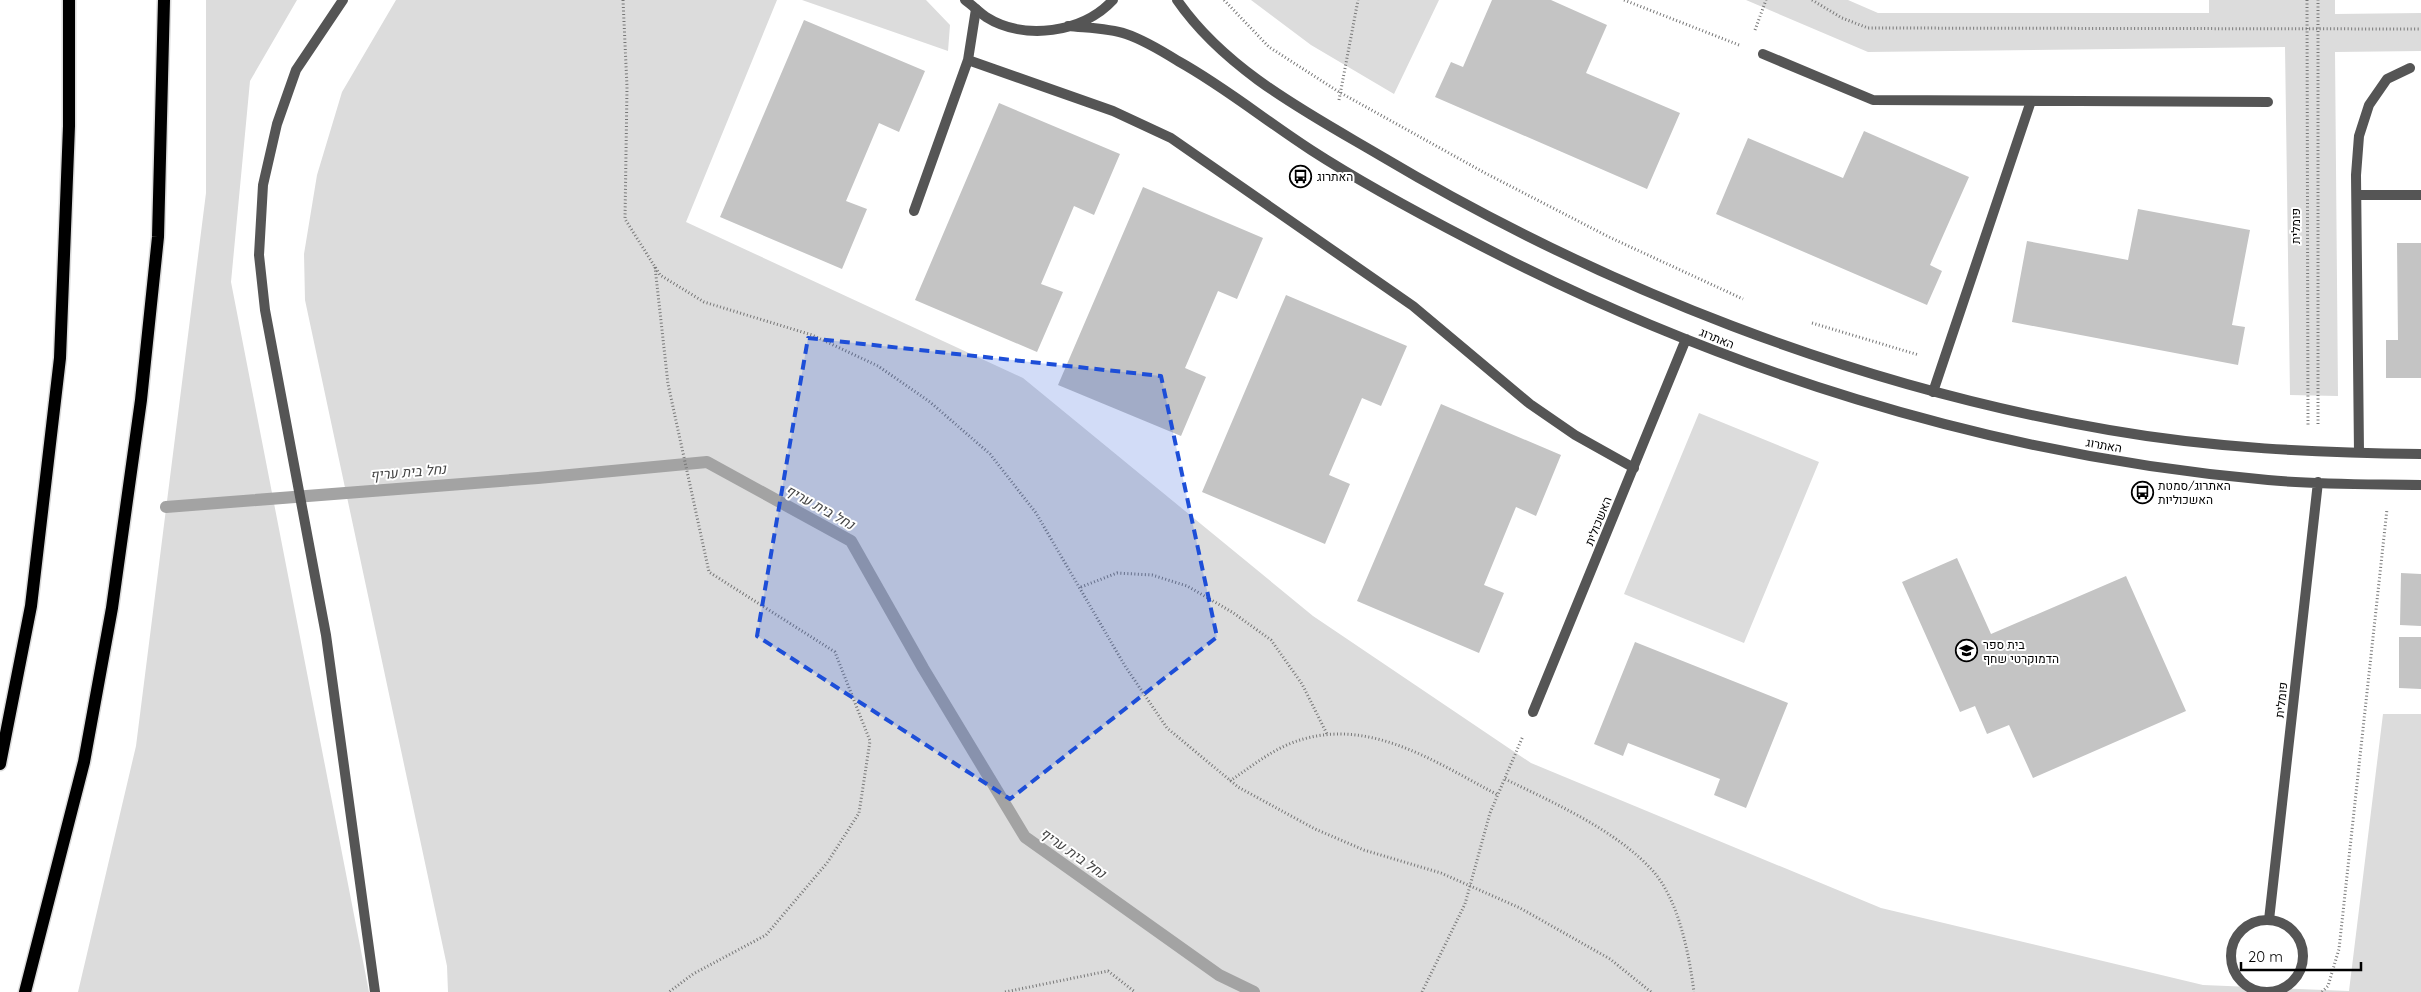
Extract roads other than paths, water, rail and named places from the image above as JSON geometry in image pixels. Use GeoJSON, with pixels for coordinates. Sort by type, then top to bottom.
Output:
{"type":"FeatureCollection","features":[{"type":"Feature","properties":{"kind":"main road"},"geometry":{"type":"LineString","coordinates":[[0,764],[31,606],[60,358],[69,126],[69,0]]}},
{"type":"Feature","properties":{"kind":"main road"},"geometry":{"type":"LineString","coordinates":[[25,992],[84,762],[112,608],[141,400],[158,237],[164,0]]}},
{"type":"Feature","properties":{"kind":"street"},"geometry":{"type":"LineString","coordinates":[[344,0],[296,70],[277,124],[263,185],[260,255],[265,310],[276,376],[326,635],[375,992]]}},
{"type":"Feature","properties":{"kind":"street"},"geometry":{"type":"LineString","coordinates":[[965,0],[987,18],[1017,29],[1050,31],[1080,23],[1113,0]]}},
{"type":"Feature","properties":{"kind":"street","name":"האתרוג"},"geometry":{"type":"LineString","coordinates":[[1176,0],[1186,13],[1232,59],[1299,108],[1492,219],[1602,271],[1785,347],[1933,392],[2004,410],[2110,431],[2215,444],[2421,454]]}},
{"type":"Feature","properties":{"kind":"street"},"geometry":{"type":"LineString","coordinates":[[914,211],[968,60],[976,8]]}},
{"type":"Feature","properties":{"kind":"street","name":"האתרוג"},"geometry":{"type":"LineString","coordinates":[[1068,26],[1124,33],[1159,50],[1205,76],[1310,150],[1396,201],[1497,254],[1686,339],[1738,360],[1920,417],[2000,438],[2102,458],[2270,480],[2421,485]]}},
{"type":"Feature","properties":{"kind":"street"},"geometry":{"type":"LineString","coordinates":[[1763,54],[1873,100],[2268,102]]}},
{"type":"Feature","properties":{"kind":"street"},"geometry":{"type":"LineString","coordinates":[[968,60],[1113,111],[1171,138],[1413,306],[1530,404],[1575,434],[1634,468]]}},
{"type":"Feature","properties":{"kind":"street"},"geometry":{"type":"LineString","coordinates":[[2359,452],[2357,195],[2359,136],[2369,105],[2387,79],[2410,68]]}},
{"type":"Feature","properties":{"kind":"street"},"geometry":{"type":"LineString","coordinates":[[1933,392],[2031,100]]}},
{"type":"Feature","properties":{"kind":"street"},"geometry":{"type":"LineString","coordinates":[[2357,195],[2421,195]]}},
{"type":"Feature","properties":{"kind":"street","name":"האשכולית"},"geometry":{"type":"LineString","coordinates":[[1533,712],[1686,339]]}},
{"type":"Feature","properties":{"kind":"street","name":"פומלית"},"geometry":{"type":"LineString","coordinates":[[2269,920],[2318,482]]}},
{"type":"Feature","properties":{"kind":"street"},"geometry":{"type":"LineString","coordinates":[[2269,920],[2281,923],[2291,929],[2303,949],[2303,961],[2300,972],[2288,985],[2272,992],[2260,992],[2249,987],[2240,979],[2234,969],[2232,952],[2238,935],[2246,927],[2257,922],[2269,920]]}},
{"type":"Feature","properties":{"kind":"waterway","name":"נחל בית עריף"},"geometry":{"type":"LineString","coordinates":[[166,507],[538,478],[707,462],[851,541],[923,668],[1025,837],[1219,975],[1254,992]]}},
{"type":"Feature","properties":{"kind":"place","name":"האתרוג"},"geometry":{"type":"Point","coordinates":[1301,176]}},
{"type":"Feature","properties":{"kind":"place","name":"האתרוג/סמטת האשכוליות"},"geometry":{"type":"Point","coordinates":[2142,492]}},
{"type":"Feature","properties":{"kind":"place","name":"בית ספר הדמוקרטי שחף"},"geometry":{"type":"Point","coordinates":[1967,651]}}]}
